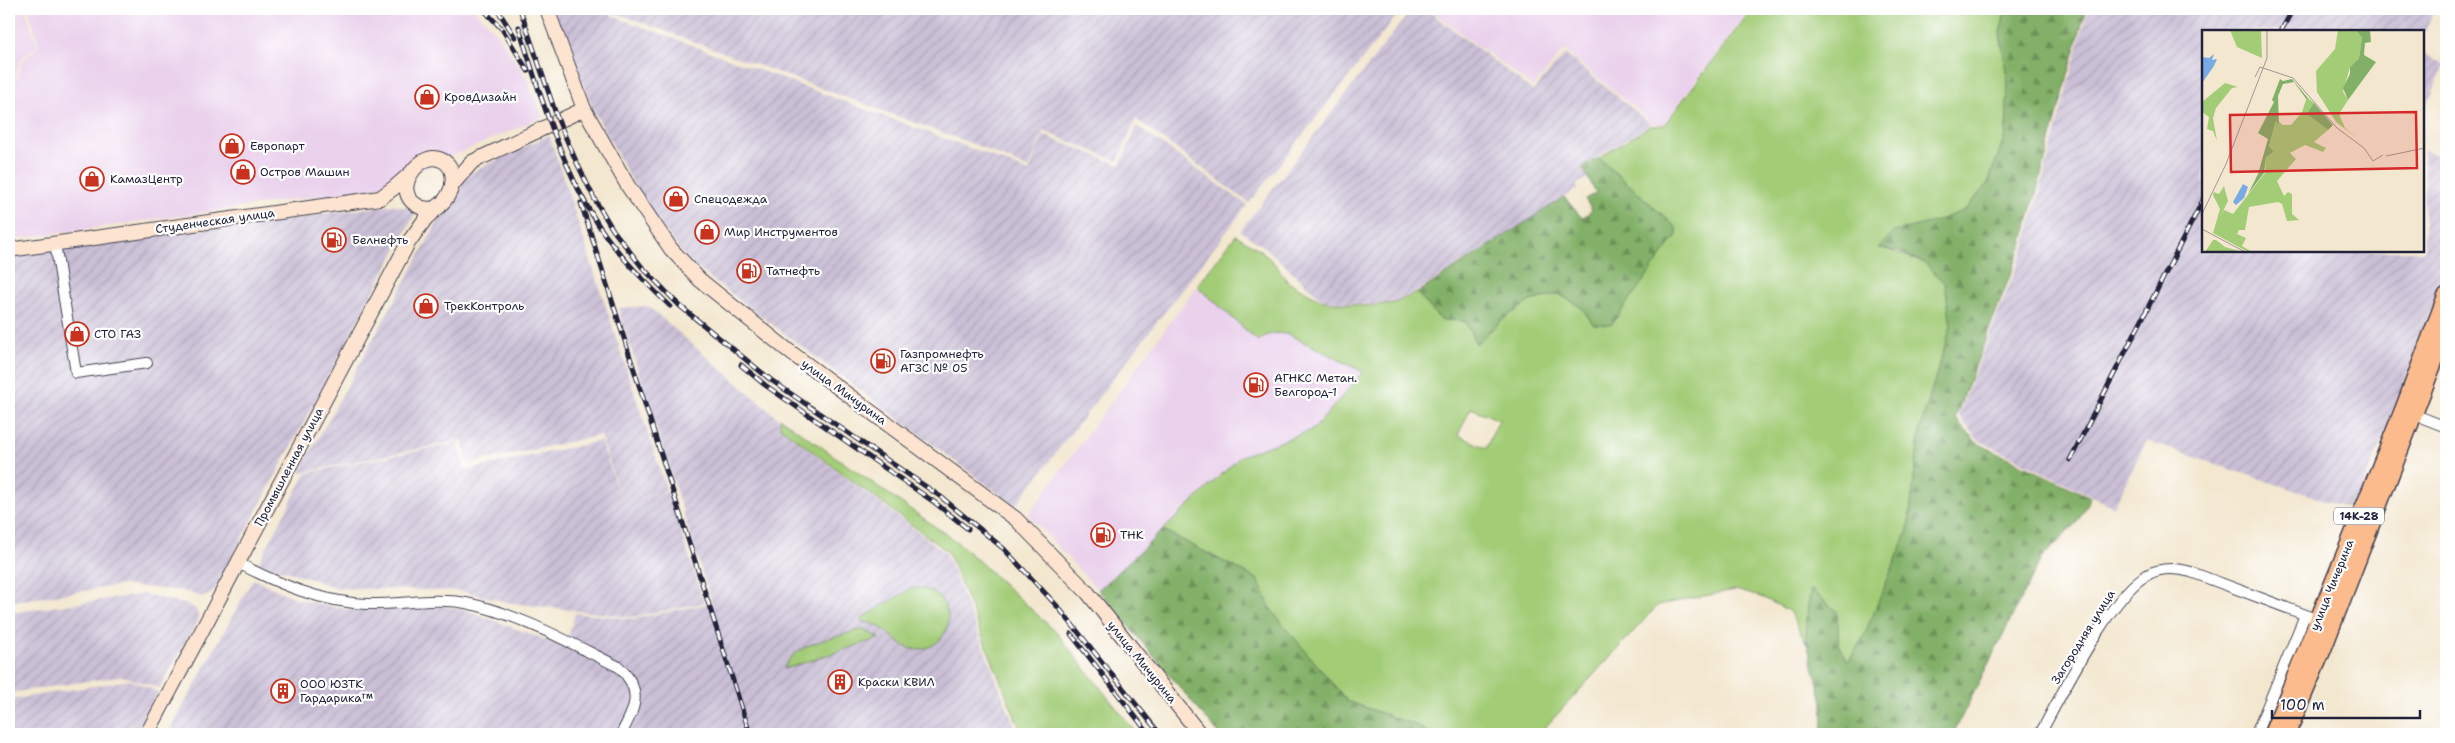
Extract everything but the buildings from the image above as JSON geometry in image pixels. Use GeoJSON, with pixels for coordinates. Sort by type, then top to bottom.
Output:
{"type":"FeatureCollection","features":[{"type":"Feature","properties":{"kind":"main road","name":"улица Мичурина"},"geometry":{"type":"LineString","coordinates":[[547,9],[584,109],[628,186],[670,249],[700,280],[790,352],[1016,519],[1088,593],[1200,734]]}},
{"type":"Feature","properties":{"kind":"main road"},"geometry":{"type":"LineString","coordinates":[[380,198],[413,203],[428,209],[440,206],[452,185],[472,162],[584,109]]}},
{"type":"Feature","properties":{"kind":"main road"},"geometry":{"type":"LineString","coordinates":[[415,232],[413,203],[407,190],[412,172],[421,161],[427,159],[437,158],[445,162],[472,162]]}},
{"type":"Feature","properties":{"kind":"main road"},"geometry":{"type":"LineString","coordinates":[[445,162],[452,172],[452,185]]}},
{"type":"Feature","properties":{"kind":"main road","name":"Студенческая улица"},"geometry":{"type":"LineString","coordinates":[[9,250],[380,198],[396,188],[412,172]]}},
{"type":"Feature","properties":{"kind":"main road","name":"Промышленная улица"},"geometry":{"type":"LineString","coordinates":[[147,734],[415,232],[440,206]]}},
{"type":"Feature","properties":{"kind":"main road","name":"улица Чичерина"},"geometry":{"type":"LineString","coordinates":[[2408,412],[2446,296]]}},
{"type":"Feature","properties":{"kind":"main road","name":"улица Чичерина"},"geometry":{"type":"LineString","coordinates":[[2272,734],[2318,620],[2408,412],[2446,331]]}},
{"type":"Feature","properties":{"kind":"main road","name":"улица Чичерина"},"geometry":{"type":"LineString","coordinates":[[2287,734],[2318,620]]}},
{"type":"Feature","properties":{"kind":"street"},"geometry":{"type":"LineString","coordinates":[[55,243],[76,373],[147,363]]}},
{"type":"Feature","properties":{"kind":"street"},"geometry":{"type":"LineString","coordinates":[[2408,412],[2446,427]]}},
{"type":"Feature","properties":{"kind":"street"},"geometry":{"type":"LineString","coordinates":[[238,564],[296,591],[332,600],[368,604],[444,600],[466,603],[539,628],[619,667],[629,677],[635,690],[635,703],[621,734]]}},
{"type":"Feature","properties":{"kind":"street","name":"Загородняя улица"},"geometry":{"type":"LineString","coordinates":[[2040,734],[2080,662],[2126,591],[2146,575],[2159,570],[2177,568],[2318,620]]}},
{"type":"Feature","properties":{"kind":"street"},"geometry":{"type":"LineString","coordinates":[[2256,734],[2318,620]]}},
{"type":"Feature","properties":{"kind":"shaded area"},"geometry":{"type":"Polygon","coordinates":[[[9,9],[26,12],[37,46],[21,59],[9,95],[9,9]]]}},
{"type":"Feature","properties":{"kind":"shaded area"},"geometry":{"type":"Polygon","coordinates":[[[32,9],[473,9],[495,31],[526,77],[543,117],[377,188],[9,240],[9,100],[23,61],[39,46],[29,11],[32,9]]]}},
{"type":"Feature","properties":{"kind":"shaded area"},"geometry":{"type":"Polygon","coordinates":[[[552,9],[594,9],[981,152],[1029,172],[1043,135],[1120,165],[1137,126],[1247,205],[1015,506],[689,262],[645,205],[593,109],[552,9]]]}},
{"type":"Feature","properties":{"kind":"shaded area"},"geometry":{"type":"Polygon","coordinates":[[[605,9],[1402,9],[1249,203],[1136,119],[1118,161],[1043,131],[1029,169],[981,147],[605,9]]]}},
{"type":"Feature","properties":{"kind":"shaded area"},"geometry":{"type":"Polygon","coordinates":[[[1412,9],[1426,9],[1533,91],[1565,54],[1651,124],[1581,167],[1587,178],[1576,185],[1578,188],[1416,292],[1394,302],[1364,305],[1323,300],[1266,248],[1240,231],[1412,9]]]}},
{"type":"Feature","properties":{"kind":"shaded area"},"geometry":{"type":"Polygon","coordinates":[[[1429,9],[1750,9],[1663,124],[1654,124],[1564,50],[1533,87],[1429,9]]]}},
{"type":"Feature","properties":{"kind":"shaded area"},"geometry":{"type":"Polygon","coordinates":[[[2088,9],[2446,9],[2446,15],[2434,10],[2425,31],[2202,30],[2202,252],[2425,252],[2425,150],[2446,159],[2446,271],[2421,341],[2354,510],[2146,441],[2114,507],[1978,440],[1958,415],[2026,243],[2088,9]]]}},
{"type":"Feature","properties":{"kind":"shaded area"},"geometry":{"type":"Polygon","coordinates":[[[2425,55],[2445,65],[2425,109],[2425,55]]]}},
{"type":"Feature","properties":{"kind":"shaded area"},"geometry":{"type":"Polygon","coordinates":[[[549,135],[667,491],[637,499],[668,492],[704,603],[631,617],[511,603],[461,591],[338,588],[259,562],[306,473],[458,443],[466,470],[601,441],[622,503],[601,435],[467,464],[462,440],[299,473],[459,184],[468,174],[549,135]]]}},
{"type":"Feature","properties":{"kind":"shaded area"},"geometry":{"type":"Polygon","coordinates":[[[393,205],[417,210],[215,589],[210,595],[202,597],[183,591],[123,585],[9,602],[9,254],[393,205]]]}},
{"type":"Feature","properties":{"kind":"shaded area"},"geometry":{"type":"Polygon","coordinates":[[[1197,286],[1258,341],[1268,333],[1278,332],[1291,335],[1364,372],[1314,429],[1241,456],[1098,590],[1028,515],[1197,286]]]}},
{"type":"Feature","properties":{"kind":"shaded area"},"geometry":{"type":"Polygon","coordinates":[[[648,306],[779,419],[779,427],[946,553],[1018,734],[168,734],[253,579],[297,599],[350,610],[445,606],[466,610],[565,647],[575,613],[632,619],[712,603],[618,308],[648,306]]]}},
{"type":"Feature","properties":{"kind":"shaded area"},"geometry":{"type":"Polygon","coordinates":[[[144,594],[188,605],[196,609],[198,615],[197,622],[160,688],[122,676],[9,693],[9,613],[144,594]]]}},
{"type":"Feature","properties":{"kind":"shaded area"},"geometry":{"type":"Polygon","coordinates":[[[130,680],[158,692],[135,734],[9,734],[9,700],[130,680]]]}},
{"type":"Feature","properties":{"kind":"green space"},"geometry":{"type":"Polygon","coordinates":[[[1752,9],[2006,9],[2000,32],[2008,83],[2006,133],[1988,183],[1965,210],[1880,247],[1925,263],[1946,284],[1951,326],[1920,429],[1908,531],[1864,636],[1848,662],[1839,644],[1837,612],[1806,616],[1807,645],[1789,611],[1764,598],[1735,590],[1658,605],[1539,734],[1432,734],[1415,725],[1347,701],[1272,611],[1257,579],[1163,530],[1241,456],[1314,429],[1363,372],[1290,335],[1273,334],[1258,341],[1197,286],[1236,235],[1263,252],[1276,265],[1288,282],[1324,301],[1365,306],[1394,303],[1417,293],[1441,320],[1465,321],[1476,343],[1503,319],[1530,301],[1559,294],[1582,308],[1593,324],[1677,235],[1676,227],[1599,158],[1650,126],[1664,125],[1752,9]],[[1471,408],[1458,435],[1486,448],[1499,420],[1471,408]]]}},
{"type":"Feature","properties":{"kind":"green space"},"geometry":{"type":"Polygon","coordinates":[[[2006,9],[2086,9],[2023,242],[1955,418],[1977,443],[2090,497],[2078,521],[2041,559],[1953,734],[1821,734],[1821,700],[1806,632],[1806,618],[1811,589],[1837,612],[1839,644],[1848,662],[1864,636],[1908,531],[1920,429],[1951,326],[1945,284],[1925,263],[1897,251],[1879,248],[1893,232],[1937,221],[1965,210],[1988,183],[2006,133],[2008,83],[2000,32],[2006,9]]]}},
{"type":"Feature","properties":{"kind":"green space"},"geometry":{"type":"Polygon","coordinates":[[[1599,158],[1676,227],[1677,235],[1611,325],[1593,324],[1582,308],[1559,294],[1530,301],[1503,319],[1476,344],[1465,321],[1441,320],[1417,293],[1564,197],[1582,218],[1592,210],[1585,199],[1596,193],[1582,167],[1599,158]]]}},
{"type":"Feature","properties":{"kind":"green space"},"geometry":{"type":"Polygon","coordinates":[[[780,418],[960,544],[1055,631],[1137,734],[1022,734],[948,552],[780,427],[780,418]]]}},
{"type":"Feature","properties":{"kind":"green space"},"geometry":{"type":"Polygon","coordinates":[[[1163,530],[1257,579],[1272,611],[1347,701],[1415,725],[1432,734],[1219,734],[1098,590],[1163,530]]]}},
{"type":"Feature","properties":{"kind":"green space"},"geometry":{"type":"Polygon","coordinates":[[[919,588],[932,592],[941,599],[946,608],[948,619],[946,629],[941,638],[932,645],[920,649],[912,649],[898,642],[879,627],[871,623],[862,622],[861,619],[910,589],[919,588]]]}},
{"type":"Feature","properties":{"kind":"green space"},"geometry":{"type":"Polygon","coordinates":[[[864,630],[880,638],[784,669],[796,653],[814,643],[864,630]]]}},
{"type":"Feature","properties":{"kind":"railway"},"geometry":{"type":"LineString","coordinates":[[483,9],[502,29],[528,71]]}},
{"type":"Feature","properties":{"kind":"railway"},"geometry":{"type":"LineString","coordinates":[[497,9],[515,37]]}},
{"type":"Feature","properties":{"kind":"railway"},"geometry":{"type":"LineString","coordinates":[[520,9],[558,120],[576,161],[594,198],[613,230],[642,267],[680,306],[771,380],[941,497],[1004,549],[1058,607],[1160,734]]}},
{"type":"Feature","properties":{"kind":"railway"},"geometry":{"type":"LineString","coordinates":[[2282,30],[2293,9]]}},
{"type":"Feature","properties":{"kind":"railway"},"geometry":{"type":"LineString","coordinates":[[519,27],[555,135],[578,189],[606,236],[621,255],[670,306]]}},
{"type":"Feature","properties":{"kind":"railway"},"geometry":{"type":"LineString","coordinates":[[2070,460],[2202,202]]}},
{"type":"Feature","properties":{"kind":"railway"},"geometry":{"type":"LineString","coordinates":[[581,203],[750,734]]}},
{"type":"Feature","properties":{"kind":"railway"},"geometry":{"type":"LineString","coordinates":[[741,365],[765,385],[934,502],[968,529]]}},
{"type":"Feature","properties":{"kind":"railway"},"geometry":{"type":"LineString","coordinates":[[1071,634],[1149,734]]}},
{"type":"Feature","properties":{"kind":"place","name":"КровДизайн"},"geometry":{"type":"Point","coordinates":[427,97]}},
{"type":"Feature","properties":{"kind":"place","name":"Европарт"},"geometry":{"type":"Point","coordinates":[232,146]}},
{"type":"Feature","properties":{"kind":"place","name":"Остров Машин"},"geometry":{"type":"Point","coordinates":[243,172]}},
{"type":"Feature","properties":{"kind":"place","name":"КамазЦентр"},"geometry":{"type":"Point","coordinates":[92,179]}},
{"type":"Feature","properties":{"kind":"place","name":"Спецодежда"},"geometry":{"type":"Point","coordinates":[676,199]}},
{"type":"Feature","properties":{"kind":"place","name":"Мир Инструментов"},"geometry":{"type":"Point","coordinates":[707,232]}},
{"type":"Feature","properties":{"kind":"place","name":"Белнефть"},"geometry":{"type":"Point","coordinates":[334,240]}},
{"type":"Feature","properties":{"kind":"place","name":"Татнефть"},"geometry":{"type":"Point","coordinates":[749,271]}},
{"type":"Feature","properties":{"kind":"place","name":"ТрекКонтроль"},"geometry":{"type":"Point","coordinates":[426,306]}},
{"type":"Feature","properties":{"kind":"place","name":"СТО ГАЗ"},"geometry":{"type":"Point","coordinates":[77,334]}},
{"type":"Feature","properties":{"kind":"place","name":"Газпромнефть АГЗС № 05"},"geometry":{"type":"Point","coordinates":[883,361]}},
{"type":"Feature","properties":{"kind":"place","name":"АГНКС Метан. Белгород-1"},"geometry":{"type":"Point","coordinates":[1256,385]}},
{"type":"Feature","properties":{"kind":"place","name":"ТНК"},"geometry":{"type":"Point","coordinates":[1103,535]}},
{"type":"Feature","properties":{"kind":"place","name":"Краски КВИЛ"},"geometry":{"type":"Point","coordinates":[840,682]}},
{"type":"Feature","properties":{"kind":"place","name":"ООО ЮЗТК Гардарика™"},"geometry":{"type":"Point","coordinates":[283,691]}}]}
